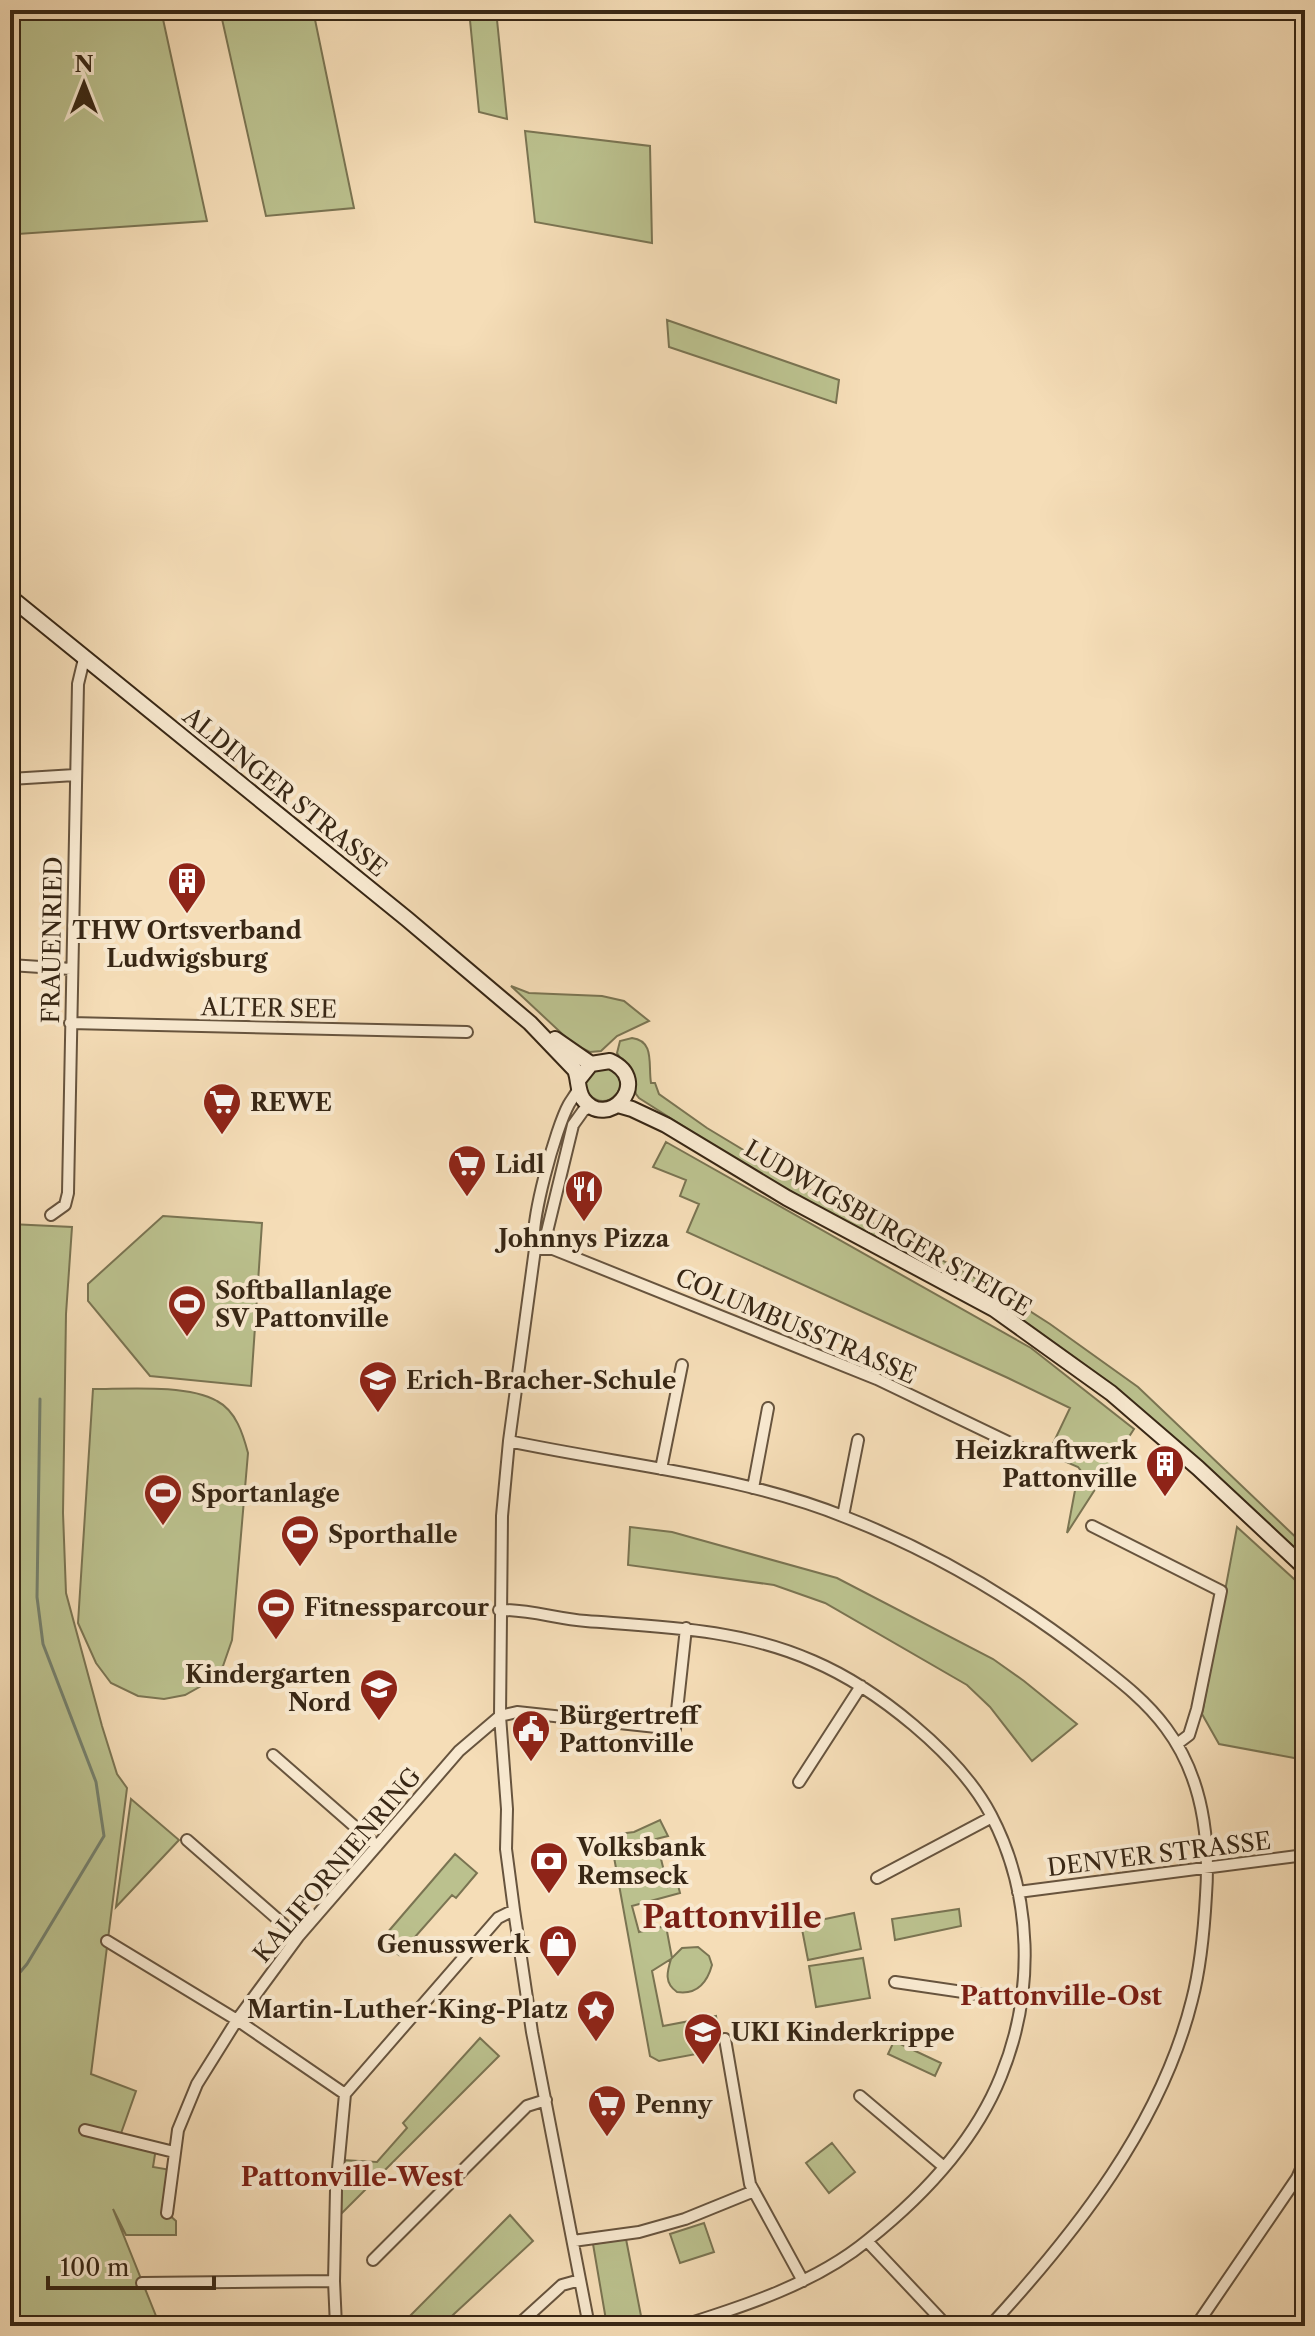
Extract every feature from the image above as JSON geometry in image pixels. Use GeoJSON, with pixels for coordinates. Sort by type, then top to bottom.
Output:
{"type":"FeatureCollection","features":[{"type":"Feature","properties":{"kind":"main road","name":"ALDINGER STRASSE"},"geometry":{"type":"LineString","coordinates":[[10,597],[407,919],[530,1023]]}},
{"type":"Feature","properties":{"kind":"main road"},"geometry":{"type":"LineString","coordinates":[[530,1023],[591,1064]]}},
{"type":"Feature","properties":{"kind":"main road"},"geometry":{"type":"LineString","coordinates":[[530,1023],[567,1060],[585,1102],[591,1106],[604,1110],[618,1105],[628,1086]]}},
{"type":"Feature","properties":{"kind":"main road"},"geometry":{"type":"LineString","coordinates":[[579,1084],[591,1064],[603,1060],[617,1064],[636,1098],[666,1125]]}},
{"type":"Feature","properties":{"kind":"main road"},"geometry":{"type":"LineString","coordinates":[[618,1105],[666,1125]]}},
{"type":"Feature","properties":{"kind":"main road","name":"LUDWIGSBURGER STEIGE"},"geometry":{"type":"LineString","coordinates":[[666,1125],[787,1198],[994,1309],[1055,1351],[1111,1393],[1198,1468],[1305,1568]]}},
{"type":"Feature","properties":{"kind":"street","name":"FRAUENRIED"},"geometry":{"type":"LineString","coordinates":[[51,1215],[65,1205],[68,1193],[75,775],[78,684],[84,659]]}},
{"type":"Feature","properties":{"kind":"street"},"geometry":{"type":"LineString","coordinates":[[10,779],[75,775]]}},
{"type":"Feature","properties":{"kind":"street"},"geometry":{"type":"LineString","coordinates":[[10,965],[71,969]]}},
{"type":"Feature","properties":{"kind":"street","name":"ALTER SEE"},"geometry":{"type":"LineString","coordinates":[[70,1023],[467,1032]]}},
{"type":"Feature","properties":{"kind":"street"},"geometry":{"type":"LineString","coordinates":[[579,1084],[553,1146],[533,1234],[535,1249],[502,1516],[499,1610],[506,1849],[532,2032],[589,2326]]}},
{"type":"Feature","properties":{"kind":"street"},"geometry":{"type":"LineString","coordinates":[[535,1249],[546,1236],[573,1125],[591,1106]]}},
{"type":"Feature","properties":{"kind":"street","name":"COLUMBUSSTRASSE"},"geometry":{"type":"LineString","coordinates":[[535,1249],[553,1249],[877,1379],[1035,1455]]}},
{"type":"Feature","properties":{"kind":"street"},"geometry":{"type":"LineString","coordinates":[[661,1469],[682,1365]]}},
{"type":"Feature","properties":{"kind":"street"},"geometry":{"type":"LineString","coordinates":[[753,1488],[768,1408]]}},
{"type":"Feature","properties":{"kind":"street"},"geometry":{"type":"LineString","coordinates":[[843,1516],[858,1440]]}},
{"type":"Feature","properties":{"kind":"street"},"geometry":{"type":"LineString","coordinates":[[509,1441],[753,1488],[843,1516],[891,1536],[967,1575],[1050,1627],[1145,1703],[1177,1744],[1192,1775],[1206,1835],[1208,1867],[1204,1940],[1193,1999],[1164,2081],[1127,2150],[1047,2264],[990,2326]]}},
{"type":"Feature","properties":{"kind":"street"},"geometry":{"type":"LineString","coordinates":[[1092,1526],[1221,1591],[1197,1709],[1189,1735],[1177,1744]]}},
{"type":"Feature","properties":{"kind":"street"},"geometry":{"type":"LineString","coordinates":[[499,1610],[580,1621],[686,1628],[768,1645],[812,1660],[861,1686],[931,1742],[971,1785],[992,1817],[1018,1892],[1025,1954],[1024,2001],[1016,2035],[996,2088],[959,2150],[867,2241],[803,2281],[739,2308],[681,2326]]}},
{"type":"Feature","properties":{"kind":"street"},"geometry":{"type":"LineString","coordinates":[[500,1716],[517,1712],[675,1729],[686,1628]]}},
{"type":"Feature","properties":{"kind":"street"},"geometry":{"type":"LineString","coordinates":[[799,1782],[861,1686]]}},
{"type":"Feature","properties":{"kind":"street","name":"KALIFORNIENRING"},"geometry":{"type":"LineString","coordinates":[[167,2213],[178,2130],[197,2084],[237,2020],[298,1937],[459,1751],[500,1716]]}},
{"type":"Feature","properties":{"kind":"street"},"geometry":{"type":"LineString","coordinates":[[273,1755],[377,1846]]}},
{"type":"Feature","properties":{"kind":"street"},"geometry":{"type":"LineString","coordinates":[[877,1878],[992,1817]]}},
{"type":"Feature","properties":{"kind":"street"},"geometry":{"type":"LineString","coordinates":[[187,1840],[298,1937]]}},
{"type":"Feature","properties":{"kind":"street","name":"DENVER STRASSE"},"geometry":{"type":"LineString","coordinates":[[1018,1892],[1305,1855]]}},
{"type":"Feature","properties":{"kind":"street"},"geometry":{"type":"LineString","coordinates":[[336,2326],[336,2190],[345,2094],[498,1918],[514,1910]]}},
{"type":"Feature","properties":{"kind":"street"},"geometry":{"type":"LineString","coordinates":[[107,1941],[237,2020],[345,2094]]}},
{"type":"Feature","properties":{"kind":"street"},"geometry":{"type":"LineString","coordinates":[[895,1982],[1024,2001]]}},
{"type":"Feature","properties":{"kind":"street"},"geometry":{"type":"LineString","coordinates":[[725,2039],[750,2184],[803,2281]]}},
{"type":"Feature","properties":{"kind":"street"},"geometry":{"type":"LineString","coordinates":[[860,2096],[944,2167]]}},
{"type":"Feature","properties":{"kind":"street"},"geometry":{"type":"LineString","coordinates":[[373,2260],[527,2106],[546,2100]]}},
{"type":"Feature","properties":{"kind":"street"},"geometry":{"type":"LineString","coordinates":[[85,2130],[174,2152]]}},
{"type":"Feature","properties":{"kind":"street"},"geometry":{"type":"LineString","coordinates":[[1196,2326],[1304,2166]]}},
{"type":"Feature","properties":{"kind":"street"},"geometry":{"type":"LineString","coordinates":[[573,2241],[639,2232],[685,2219],[754,2191]]}},
{"type":"Feature","properties":{"kind":"street"},"geometry":{"type":"LineString","coordinates":[[867,2241],[947,2326]]}},
{"type":"Feature","properties":{"kind":"street"},"geometry":{"type":"LineString","coordinates":[[517,2326],[562,2285],[580,2280]]}},
{"type":"Feature","properties":{"kind":"street"},"geometry":{"type":"LineString","coordinates":[[142,2283],[334,2281]]}},
{"type":"Feature","properties":{"kind":"green space"},"geometry":{"type":"Polygon","coordinates":[[[10,10],[161,10],[207,221],[18,234],[10,188],[10,10]]]}},
{"type":"Feature","properties":{"kind":"green space"},"geometry":{"type":"Polygon","coordinates":[[[220,10],[313,10],[354,208],[266,216],[220,10]]]}},
{"type":"Feature","properties":{"kind":"green space"},"geometry":{"type":"Polygon","coordinates":[[[469,10],[496,10],[507,119],[479,112],[469,10]]]}},
{"type":"Feature","properties":{"kind":"green space"},"geometry":{"type":"Polygon","coordinates":[[[525,131],[650,146],[652,243],[535,222],[525,131]]]}},
{"type":"Feature","properties":{"kind":"green space"},"geometry":{"type":"Polygon","coordinates":[[[667,320],[839,380],[836,403],[669,347],[667,320]]]}},
{"type":"Feature","properties":{"kind":"green space"},"geometry":{"type":"Polygon","coordinates":[[[511,986],[529,993],[602,996],[624,1001],[649,1021],[617,1036],[601,1051],[590,1052],[573,1044],[511,986]]]}},
{"type":"Feature","properties":{"kind":"green space"},"geometry":{"type":"Polygon","coordinates":[[[639,1040],[647,1049],[651,1083],[655,1083],[659,1094],[707,1128],[803,1186],[992,1287],[1138,1387],[1305,1546],[1305,1562],[1113,1389],[639,1098],[632,1077],[617,1053],[620,1041],[639,1040]]]}},
{"type":"Feature","properties":{"kind":"green space"},"geometry":{"type":"Polygon","coordinates":[[[603,1067],[615,1072],[620,1084],[615,1096],[603,1101],[591,1096],[586,1084],[591,1072],[603,1067]]]}},
{"type":"Feature","properties":{"kind":"green space"},"geometry":{"type":"Polygon","coordinates":[[[666,1142],[1031,1348],[1134,1429],[1067,1533],[1081,1471],[1048,1454],[1070,1408],[687,1232],[699,1204],[680,1196],[686,1180],[653,1167],[666,1142]]]}},
{"type":"Feature","properties":{"kind":"green space","name":"Softballanlage SV Pattonville"},"geometry":{"type":"Polygon","coordinates":[[[163,1216],[262,1223],[251,1386],[150,1376],[88,1301],[88,1284],[163,1216]]]}},
{"type":"Feature","properties":{"kind":"green space"},"geometry":{"type":"Polygon","coordinates":[[[10,1224],[72,1227],[66,1314],[63,1513],[66,1593],[117,1774],[127,1788],[91,2074],[136,2091],[119,2139],[156,2148],[153,2167],[171,2170],[167,2213],[176,2221],[176,2235],[126,2235],[113,2209],[160,2326],[10,2326],[10,1224]]]}},
{"type":"Feature","properties":{"kind":"green space","name":"Sportanlage"},"geometry":{"type":"Polygon","coordinates":[[[93,1389],[156,1389],[204,1396],[224,1405],[238,1424],[246,1446],[248,1453],[232,1640],[223,1666],[203,1685],[185,1695],[164,1699],[138,1696],[111,1683],[96,1663],[78,1623],[93,1389]]]}},
{"type":"Feature","properties":{"kind":"green space"},"geometry":{"type":"Polygon","coordinates":[[[630,1527],[672,1532],[837,1578],[993,1659],[1077,1724],[1032,1761],[990,1707],[967,1685],[825,1603],[774,1585],[628,1565],[630,1527]]]}},
{"type":"Feature","properties":{"kind":"green space"},"geometry":{"type":"Polygon","coordinates":[[[1237,1527],[1305,1589],[1305,1760],[1219,1744],[1202,1714],[1237,1527]]]}},
{"type":"Feature","properties":{"kind":"green space"},"geometry":{"type":"Polygon","coordinates":[[[131,1799],[179,1840],[116,1907],[131,1799]]]}},
{"type":"Feature","properties":{"kind":"green space"},"geometry":{"type":"Polygon","coordinates":[[[660,1820],[668,1836],[656,1839],[668,1887],[678,1885],[680,1893],[632,1906],[639,1932],[666,1926],[672,1958],[682,1948],[698,1947],[709,1956],[712,1965],[700,1986],[690,1992],[677,1992],[668,1981],[671,1959],[652,1971],[663,2026],[716,2016],[718,2029],[705,2032],[707,2052],[659,2061],[650,2056],[610,1835],[634,1832],[660,1820]]]}},
{"type":"Feature","properties":{"kind":"green space"},"geometry":{"type":"Polygon","coordinates":[[[455,1854],[477,1873],[456,1898],[452,1895],[399,1955],[381,1940],[455,1854]]]}},
{"type":"Feature","properties":{"kind":"green space"},"geometry":{"type":"Polygon","coordinates":[[[959,1909],[961,1926],[895,1940],[892,1919],[959,1909]]]}},
{"type":"Feature","properties":{"kind":"green space"},"geometry":{"type":"Polygon","coordinates":[[[854,1913],[861,1949],[808,1960],[801,1924],[854,1913]]]}},
{"type":"Feature","properties":{"kind":"green space"},"geometry":{"type":"Polygon","coordinates":[[[863,1958],[870,1998],[816,2007],[809,1966],[863,1958]]]}},
{"type":"Feature","properties":{"kind":"green space"},"geometry":{"type":"Polygon","coordinates":[[[480,2038],[499,2056],[341,2214],[343,2160],[377,2162],[407,2128],[403,2123],[480,2038]]]}},
{"type":"Feature","properties":{"kind":"green space"},"geometry":{"type":"Polygon","coordinates":[[[894,2041],[941,2063],[935,2076],[888,2054],[894,2041]]]}},
{"type":"Feature","properties":{"kind":"green space"},"geometry":{"type":"Polygon","coordinates":[[[832,2143],[855,2172],[829,2193],[806,2163],[832,2143]]]}},
{"type":"Feature","properties":{"kind":"green space"},"geometry":{"type":"Polygon","coordinates":[[[510,2215],[533,2241],[441,2326],[400,2326],[510,2215]]]}},
{"type":"Feature","properties":{"kind":"green space"},"geometry":{"type":"Polygon","coordinates":[[[704,2223],[714,2252],[680,2263],[670,2234],[704,2223]]]}},
{"type":"Feature","properties":{"kind":"green space"},"geometry":{"type":"Polygon","coordinates":[[[626,2239],[643,2326],[607,2326],[593,2244],[626,2239]]]}},
{"type":"Feature","properties":{"kind":"waterway"},"geometry":{"type":"LineString","coordinates":[[10,1984],[27,1964],[104,1836],[96,1782],[43,1644],[37,1597],[40,1399]]}},
{"type":"Feature","properties":{"kind":"place","name":"THW Ortsverband Ludwigsburg"},"geometry":{"type":"Point","coordinates":[187,915]}},
{"type":"Feature","properties":{"kind":"place","name":"REWE"},"geometry":{"type":"Point","coordinates":[222,1136]}},
{"type":"Feature","properties":{"kind":"place","name":"Lidl"},"geometry":{"type":"Point","coordinates":[467,1198]}},
{"type":"Feature","properties":{"kind":"place","name":"Johnnys Pizza"},"geometry":{"type":"Point","coordinates":[584,1223]}},
{"type":"Feature","properties":{"kind":"place","name":"Softballanlage SV Pattonville"},"geometry":{"type":"Point","coordinates":[187,1338]}},
{"type":"Feature","properties":{"kind":"place","name":"Erich-Bracher-Schule"},"geometry":{"type":"Point","coordinates":[378,1414]}},
{"type":"Feature","properties":{"kind":"place","name":"Heizkraftwerk Pattonville"},"geometry":{"type":"Point","coordinates":[1165,1498]}},
{"type":"Feature","properties":{"kind":"place","name":"Sportanlage"},"geometry":{"type":"Point","coordinates":[163,1527]}},
{"type":"Feature","properties":{"kind":"place","name":"Sporthalle"},"geometry":{"type":"Point","coordinates":[300,1568]}},
{"type":"Feature","properties":{"kind":"place","name":"Fitnessparcour"},"geometry":{"type":"Point","coordinates":[276,1641]}},
{"type":"Feature","properties":{"kind":"place","name":"Kindergarten Nord"},"geometry":{"type":"Point","coordinates":[379,1722]}},
{"type":"Feature","properties":{"kind":"place","name":"Bürgertreff Pattonville"},"geometry":{"type":"Point","coordinates":[531,1763]}},
{"type":"Feature","properties":{"kind":"place","name":"Volksbank Remseck"},"geometry":{"type":"Point","coordinates":[549,1895]}},
{"type":"Feature","properties":{"kind":"place","name":"Genusswerk"},"geometry":{"type":"Point","coordinates":[558,1978]}},
{"type":"Feature","properties":{"kind":"place","name":"Martin-Luther-King-Platz"},"geometry":{"type":"Point","coordinates":[596,2043]}},
{"type":"Feature","properties":{"kind":"place","name":"UKI Kinderkrippe"},"geometry":{"type":"Point","coordinates":[703,2066]}},
{"type":"Feature","properties":{"kind":"place","name":"Penny"},"geometry":{"type":"Point","coordinates":[607,2138]}},
{"type":"Feature","properties":{"kind":"district","name":"Pattonville"},"geometry":{"type":"Point","coordinates":[732,1916]}},
{"type":"Feature","properties":{"kind":"district","name":"Pattonville-Ost"},"geometry":{"type":"Point","coordinates":[1061,1996]}},
{"type":"Feature","properties":{"kind":"district","name":"Pattonville-West"},"geometry":{"type":"Point","coordinates":[352,2177]}}]}
